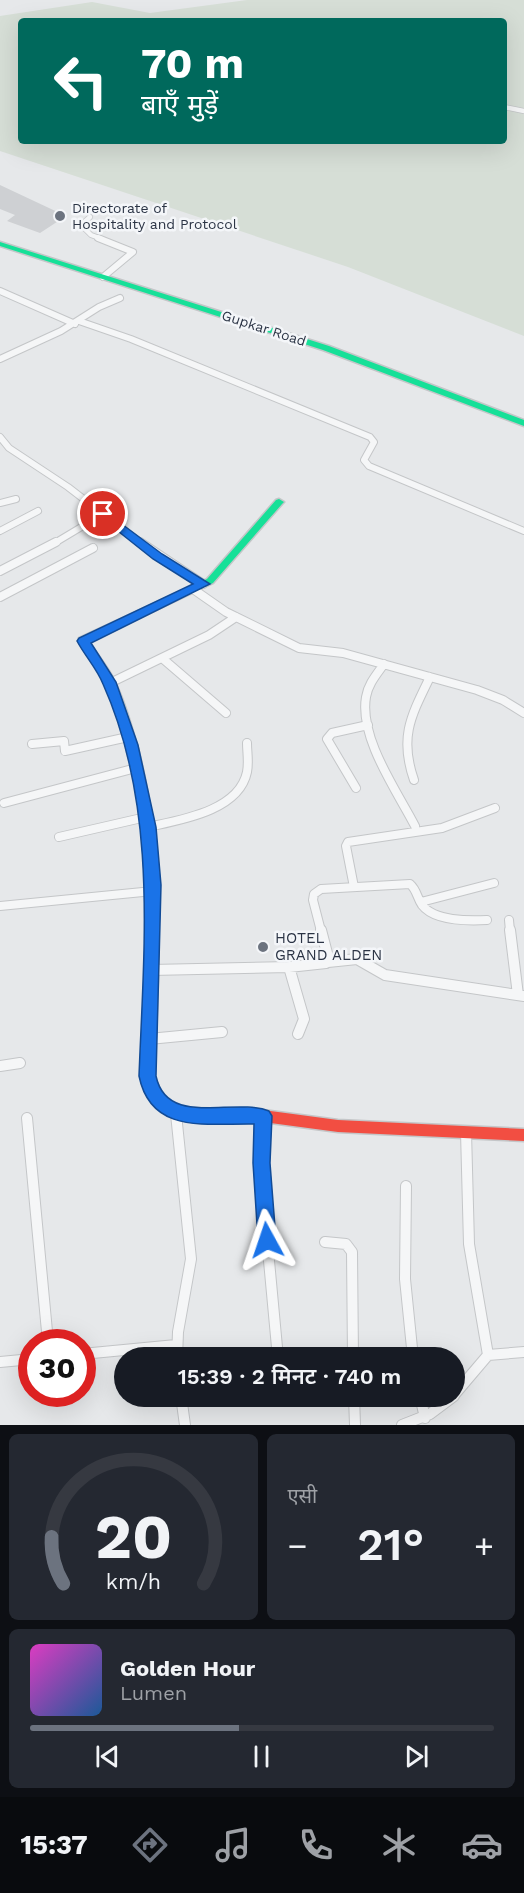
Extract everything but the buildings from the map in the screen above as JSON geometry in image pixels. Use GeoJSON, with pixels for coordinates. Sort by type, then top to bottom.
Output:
{"type":"FeatureCollection","features":[{"type":"Feature","properties":{"kind":"street"},"geometry":{"type":"LineString","coordinates":[[507,108],[524,111]]}},
{"type":"Feature","properties":{"kind":"street"},"geometry":{"type":"LineString","coordinates":[[90,217],[81,225],[86,233],[133,252],[103,277]]}},
{"type":"Feature","properties":{"kind":"street","name":"Gupkar Road"},"geometry":{"type":"LineString","coordinates":[[0,244],[326,348],[524,423]]}},
{"type":"Feature","properties":{"kind":"street"},"geometry":{"type":"LineString","coordinates":[[0,291],[77,322],[131,339],[370,437],[374,442],[363,460],[369,466],[524,531]]}},
{"type":"Feature","properties":{"kind":"street"},"geometry":{"type":"LineString","coordinates":[[0,359],[77,322],[99,307],[120,298]]}},
{"type":"Feature","properties":{"kind":"street"},"geometry":{"type":"LineString","coordinates":[[0,437],[9,448],[103,514],[236,617],[299,648],[332,650],[430,677],[491,695],[524,713]]}},
{"type":"Feature","properties":{"kind":"street"},"geometry":{"type":"LineString","coordinates":[[0,503],[16,499]]}},
{"type":"Feature","properties":{"kind":"street"},"geometry":{"type":"LineString","coordinates":[[279,502],[215,577],[83,641],[110,684],[128,737],[147,822],[153,891],[148,1076],[150,1088],[155,1098],[176,1114],[263,1116],[338,1126],[524,1135]]}},
{"type":"Feature","properties":{"kind":"street"},"geometry":{"type":"LineString","coordinates":[[0,531],[38,511]]}},
{"type":"Feature","properties":{"kind":"street"},"geometry":{"type":"LineString","coordinates":[[0,571],[37,553],[103,514]]}},
{"type":"Feature","properties":{"kind":"street"},"geometry":{"type":"LineString","coordinates":[[0,597],[93,548]]}},
{"type":"Feature","properties":{"kind":"street"},"geometry":{"type":"LineString","coordinates":[[110,684],[209,635],[236,617]]}},
{"type":"Feature","properties":{"kind":"street"},"geometry":{"type":"LineString","coordinates":[[162,658],[226,712]]}},
{"type":"Feature","properties":{"kind":"street"},"geometry":{"type":"LineString","coordinates":[[384,664],[366,697],[365,713],[381,759],[415,826]]}},
{"type":"Feature","properties":{"kind":"street"},"geometry":{"type":"LineString","coordinates":[[414,780],[404,750],[405,734],[430,677]]}},
{"type":"Feature","properties":{"kind":"street"},"geometry":{"type":"LineString","coordinates":[[356,788],[328,742],[328,736],[332,733],[368,725]]}},
{"type":"Feature","properties":{"kind":"street"},"geometry":{"type":"LineString","coordinates":[[32,744],[64,741],[64,751],[128,737]]}},
{"type":"Feature","properties":{"kind":"street"},"geometry":{"type":"LineString","coordinates":[[59,837],[210,810],[234,792],[246,778],[247,743]]}},
{"type":"Feature","properties":{"kind":"street"},"geometry":{"type":"LineString","coordinates":[[4,803],[136,768]]}},
{"type":"Feature","properties":{"kind":"street"},"geometry":{"type":"LineString","coordinates":[[354,887],[346,846],[348,842],[442,828],[495,808]]}},
{"type":"Feature","properties":{"kind":"street"},"geometry":{"type":"LineString","coordinates":[[421,902],[494,883]]}},
{"type":"Feature","properties":{"kind":"street"},"geometry":{"type":"LineString","coordinates":[[328,962],[313,897],[321,889],[410,884],[417,891],[426,909],[434,913],[472,921],[487,920]]}},
{"type":"Feature","properties":{"kind":"street"},"geometry":{"type":"LineString","coordinates":[[0,906],[153,891]]}},
{"type":"Feature","properties":{"kind":"street"},"geometry":{"type":"LineString","coordinates":[[152,970],[289,967],[322,965],[328,962],[357,959],[385,975],[521,996],[509,920]]}},
{"type":"Feature","properties":{"kind":"street"},"geometry":{"type":"LineString","coordinates":[[289,967],[304,1018],[298,1034]]}},
{"type":"Feature","properties":{"kind":"street"},"geometry":{"type":"LineString","coordinates":[[149,1039],[222,1032]]}},
{"type":"Feature","properties":{"kind":"street"},"geometry":{"type":"LineString","coordinates":[[0,1066],[20,1063]]}},
{"type":"Feature","properties":{"kind":"street"},"geometry":{"type":"LineString","coordinates":[[96,1353],[176,1346],[191,1259],[176,1114]]}},
{"type":"Feature","properties":{"kind":"street"},"geometry":{"type":"LineString","coordinates":[[263,1116],[264,1207],[277,1347]]}},
{"type":"Feature","properties":{"kind":"street"},"geometry":{"type":"LineString","coordinates":[[27,1118],[47,1329]]}},
{"type":"Feature","properties":{"kind":"street"},"geometry":{"type":"LineString","coordinates":[[466,1132],[464,1195],[467,1238],[473,1287],[488,1355]]}},
{"type":"Feature","properties":{"kind":"street"},"geometry":{"type":"LineString","coordinates":[[406,1186],[405,1279],[412,1347]]}},
{"type":"Feature","properties":{"kind":"street"},"geometry":{"type":"LineString","coordinates":[[325,1242],[346,1244],[351,1252],[354,1347]]}},
{"type":"Feature","properties":{"kind":"street"},"geometry":{"type":"LineString","coordinates":[[465,1383],[488,1355],[524,1352]]}},
{"type":"Feature","properties":{"kind":"street"},"geometry":{"type":"LineString","coordinates":[[0,1362],[18,1360]]}},
{"type":"Feature","properties":{"kind":"street"},"geometry":{"type":"LineString","coordinates":[[183,1407],[185,1425]]}},
{"type":"Feature","properties":{"kind":"street"},"geometry":{"type":"LineString","coordinates":[[354,1407],[354,1425]]}},
{"type":"Feature","properties":{"kind":"street"},"geometry":{"type":"LineString","coordinates":[[422,1407],[424,1418]]}},
{"type":"Feature","properties":{"kind":"street"},"geometry":{"type":"LineString","coordinates":[[402,1425],[424,1418],[443,1407]]}},
{"type":"Feature","properties":{"kind":"shaded area"},"geometry":{"type":"Polygon","coordinates":[[[247,0],[524,0],[524,336],[348,267],[0,151],[0,16],[92,2],[150,13],[247,0]]]}},
{"type":"Feature","properties":{"kind":"traffic: fast"},"geometry":{"type":"LineString","coordinates":[[0,244],[326,348],[524,423]]}},
{"type":"Feature","properties":{"kind":"traffic: fast"},"geometry":{"type":"LineString","coordinates":[[192,1114],[174,1111],[162,1104],[154,1092],[148,1075],[152,925],[147,822],[139,772],[126,724],[108,679],[83,641],[210,581],[279,502]]}},
{"type":"Feature","properties":{"kind":"traffic: jam"},"geometry":{"type":"LineString","coordinates":[[192,1114],[263,1116],[338,1126],[524,1135]]}},
{"type":"Feature","properties":{"kind":"place","name":"Directorate of Hospitality and Protocol"},"geometry":{"type":"Point","coordinates":[60,216]}},
{"type":"Feature","properties":{"kind":"place","name":"HOTEL GRAND ALDEN"},"geometry":{"type":"Point","coordinates":[263,947]}},
{"type":"Feature","properties":{"kind":"route"},"geometry":{"type":"LineString","coordinates":[[103,514],[158,556],[204,584],[153,606],[83,641],[110,682],[131,745],[148,827],[153,885],[148,1076],[150,1088],[155,1098],[176,1114],[263,1116],[261,1163],[267,1240]]}}]}
